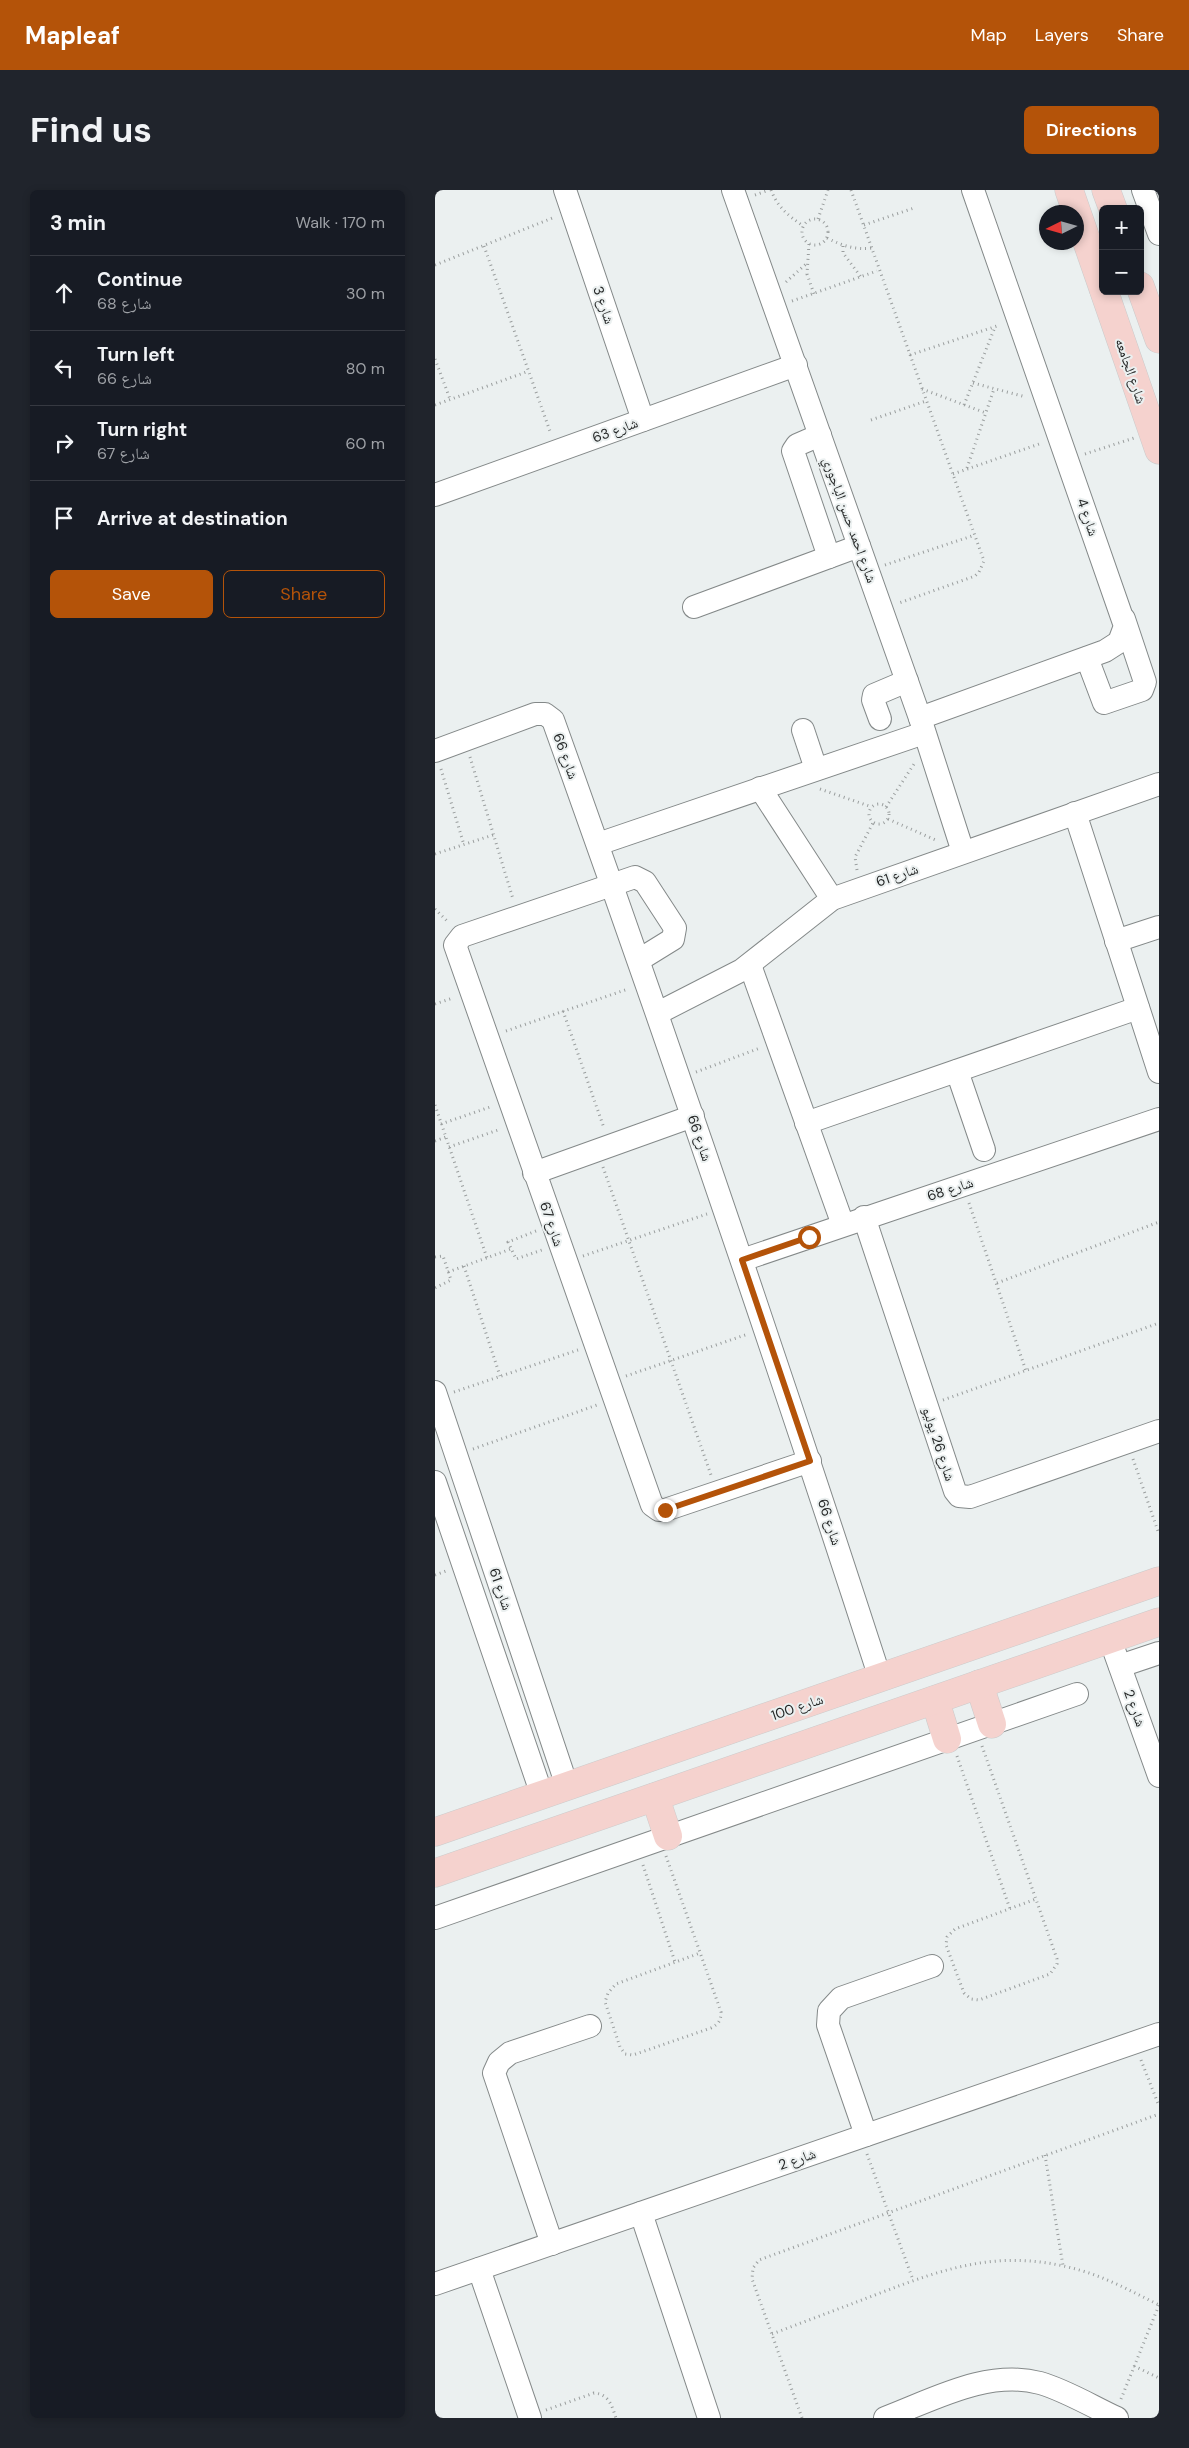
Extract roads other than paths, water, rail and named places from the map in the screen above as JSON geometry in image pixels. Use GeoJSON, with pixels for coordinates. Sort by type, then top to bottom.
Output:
{"type":"FeatureCollection","features":[{"type":"Feature","properties":{"kind":"main road","name":"شارع الجامعه"},"geometry":{"type":"LineString","coordinates":[[1069,190],[1099,278]]}},
{"type":"Feature","properties":{"kind":"main road"},"geometry":{"type":"LineString","coordinates":[[1106,190],[1112,205]]}},
{"type":"Feature","properties":{"kind":"main road","name":"شارع الجامعه"},"geometry":{"type":"LineString","coordinates":[[1105,295],[1156,441]]}},
{"type":"Feature","properties":{"kind":"main road"},"geometry":{"type":"LineString","coordinates":[[1143,295],[1159,338]]}},
{"type":"Feature","properties":{"kind":"main road","name":"شارع 100"},"geometry":{"type":"LineString","coordinates":[[435,1832],[1159,1581]]}},
{"type":"Feature","properties":{"kind":"main road"},"geometry":{"type":"LineString","coordinates":[[435,1873],[1159,1622]]}},
{"type":"Feature","properties":{"kind":"main road"},"geometry":{"type":"LineString","coordinates":[[979,1684],[984,1726]]}},
{"type":"Feature","properties":{"kind":"main road"},"geometry":{"type":"LineString","coordinates":[[935,1700],[949,1738]]}},
{"type":"Feature","properties":{"kind":"main road"},"geometry":{"type":"LineString","coordinates":[[721,1733],[734,1770]]}},
{"type":"Feature","properties":{"kind":"main road"},"geometry":{"type":"LineString","coordinates":[[655,1797],[664,1838]]}},
{"type":"Feature","properties":{"kind":"street","name":"شارع احمد حسن الباجوري"},"geometry":{"type":"LineString","coordinates":[[733,190],[907,681],[963,852]]}},
{"type":"Feature","properties":{"kind":"street","name":"شارع 4"},"geometry":{"type":"LineString","coordinates":[[598,844],[924,731],[1113,648],[1119,642],[1125,626],[1123,618],[973,190]]}},
{"type":"Feature","properties":{"kind":"street"},"geometry":{"type":"LineString","coordinates":[[1143,190],[1159,234]]}},
{"type":"Feature","properties":{"kind":"street","name":"شارع 3"},"geometry":{"type":"LineString","coordinates":[[569,200],[643,420]]}},
{"type":"Feature","properties":{"kind":"street","name":"شارع 63"},"geometry":{"type":"LineString","coordinates":[[435,495],[795,365]]}},
{"type":"Feature","properties":{"kind":"street"},"geometry":{"type":"LineString","coordinates":[[820,435],[797,445],[793,452],[829,557]]}},
{"type":"Feature","properties":{"kind":"street"},"geometry":{"type":"LineString","coordinates":[[694,606],[859,546]]}},
{"type":"Feature","properties":{"kind":"street"},"geometry":{"type":"LineString","coordinates":[[1087,658],[1104,703],[1142,690],[1145,682],[1123,618]]}},
{"type":"Feature","properties":{"kind":"street"},"geometry":{"type":"LineString","coordinates":[[880,719],[873,700],[875,695],[907,681]]}},
{"type":"Feature","properties":{"kind":"street","name":"شارع 66"},"geometry":{"type":"LineString","coordinates":[[435,751],[535,714],[549,717],[553,720],[658,1013],[810,1461],[880,1678]]}},
{"type":"Feature","properties":{"kind":"street"},"geometry":{"type":"LineString","coordinates":[[803,730],[817,769]]}},
{"type":"Feature","properties":{"kind":"street","name":"شارع 61"},"geometry":{"type":"LineString","coordinates":[[658,1013],[750,965],[831,899],[1159,784]]}},
{"type":"Feature","properties":{"kind":"street"},"geometry":{"type":"LineString","coordinates":[[760,788],[831,899]]}},
{"type":"Feature","properties":{"kind":"street"},"geometry":{"type":"LineString","coordinates":[[1075,813],[1159,1072]]}},
{"type":"Feature","properties":{"kind":"street","name":"شارع 67"},"geometry":{"type":"LineString","coordinates":[[639,960],[673,939],[675,934],[674,922],[641,878],[630,878],[462,936],[455,945],[649,1501],[655,1508],[665,1510],[810,1461]]}},
{"type":"Feature","properties":{"kind":"street"},"geometry":{"type":"LineString","coordinates":[[1116,941],[1159,927]]}},
{"type":"Feature","properties":{"kind":"street"},"geometry":{"type":"LineString","coordinates":[[750,965],[843,1225]]}},
{"type":"Feature","properties":{"kind":"street"},"geometry":{"type":"LineString","coordinates":[[807,1123],[1138,1008]]}},
{"type":"Feature","properties":{"kind":"street"},"geometry":{"type":"LineString","coordinates":[[957,1071],[983,1150]]}},
{"type":"Feature","properties":{"kind":"street"},"geometry":{"type":"LineString","coordinates":[[534,1173],[693,1116]]}},
{"type":"Feature","properties":{"kind":"street","name":"شارع 68"},"geometry":{"type":"LineString","coordinates":[[742,1260],[1159,1119]]}},
{"type":"Feature","properties":{"kind":"street","name":"شارع 26 يوليو"},"geometry":{"type":"LineString","coordinates":[[865,1217],[955,1491],[963,1498],[1159,1431]]}},
{"type":"Feature","properties":{"kind":"street","name":"شارع 61"},"geometry":{"type":"LineString","coordinates":[[436,1395],[456,1455],[555,1791]]}},
{"type":"Feature","properties":{"kind":"street","name":"شارع 61"},"geometry":{"type":"LineString","coordinates":[[435,1482],[555,1791]]}},
{"type":"Feature","properties":{"kind":"street","name":"شارع 2"},"geometry":{"type":"LineString","coordinates":[[1111,1639],[1159,1776]]}},
{"type":"Feature","properties":{"kind":"street"},"geometry":{"type":"LineString","coordinates":[[1120,1666],[1159,1653]]}},
{"type":"Feature","properties":{"kind":"street"},"geometry":{"type":"LineString","coordinates":[[435,1918],[1077,1694]]}},
{"type":"Feature","properties":{"kind":"street"},"geometry":{"type":"LineString","coordinates":[[863,2136],[828,2024],[829,2011],[841,1998],[932,1966]]}},
{"type":"Feature","properties":{"kind":"street"},"geometry":{"type":"LineString","coordinates":[[552,2244],[495,2073],[499,2062],[510,2053],[590,2026]]}},
{"type":"Feature","properties":{"kind":"street","name":"شارع 2"},"geometry":{"type":"LineString","coordinates":[[435,2284],[1159,2034]]}},
{"type":"Feature","properties":{"kind":"street"},"geometry":{"type":"LineString","coordinates":[[641,2213],[709,2418]]}},
{"type":"Feature","properties":{"kind":"street"},"geometry":{"type":"LineString","coordinates":[[479,2269],[529,2417]]}},
{"type":"Feature","properties":{"kind":"street"},"geometry":{"type":"LineString","coordinates":[[885,2418],[968,2386],[1011,2379],[1041,2383],[1116,2417]]}}]}
